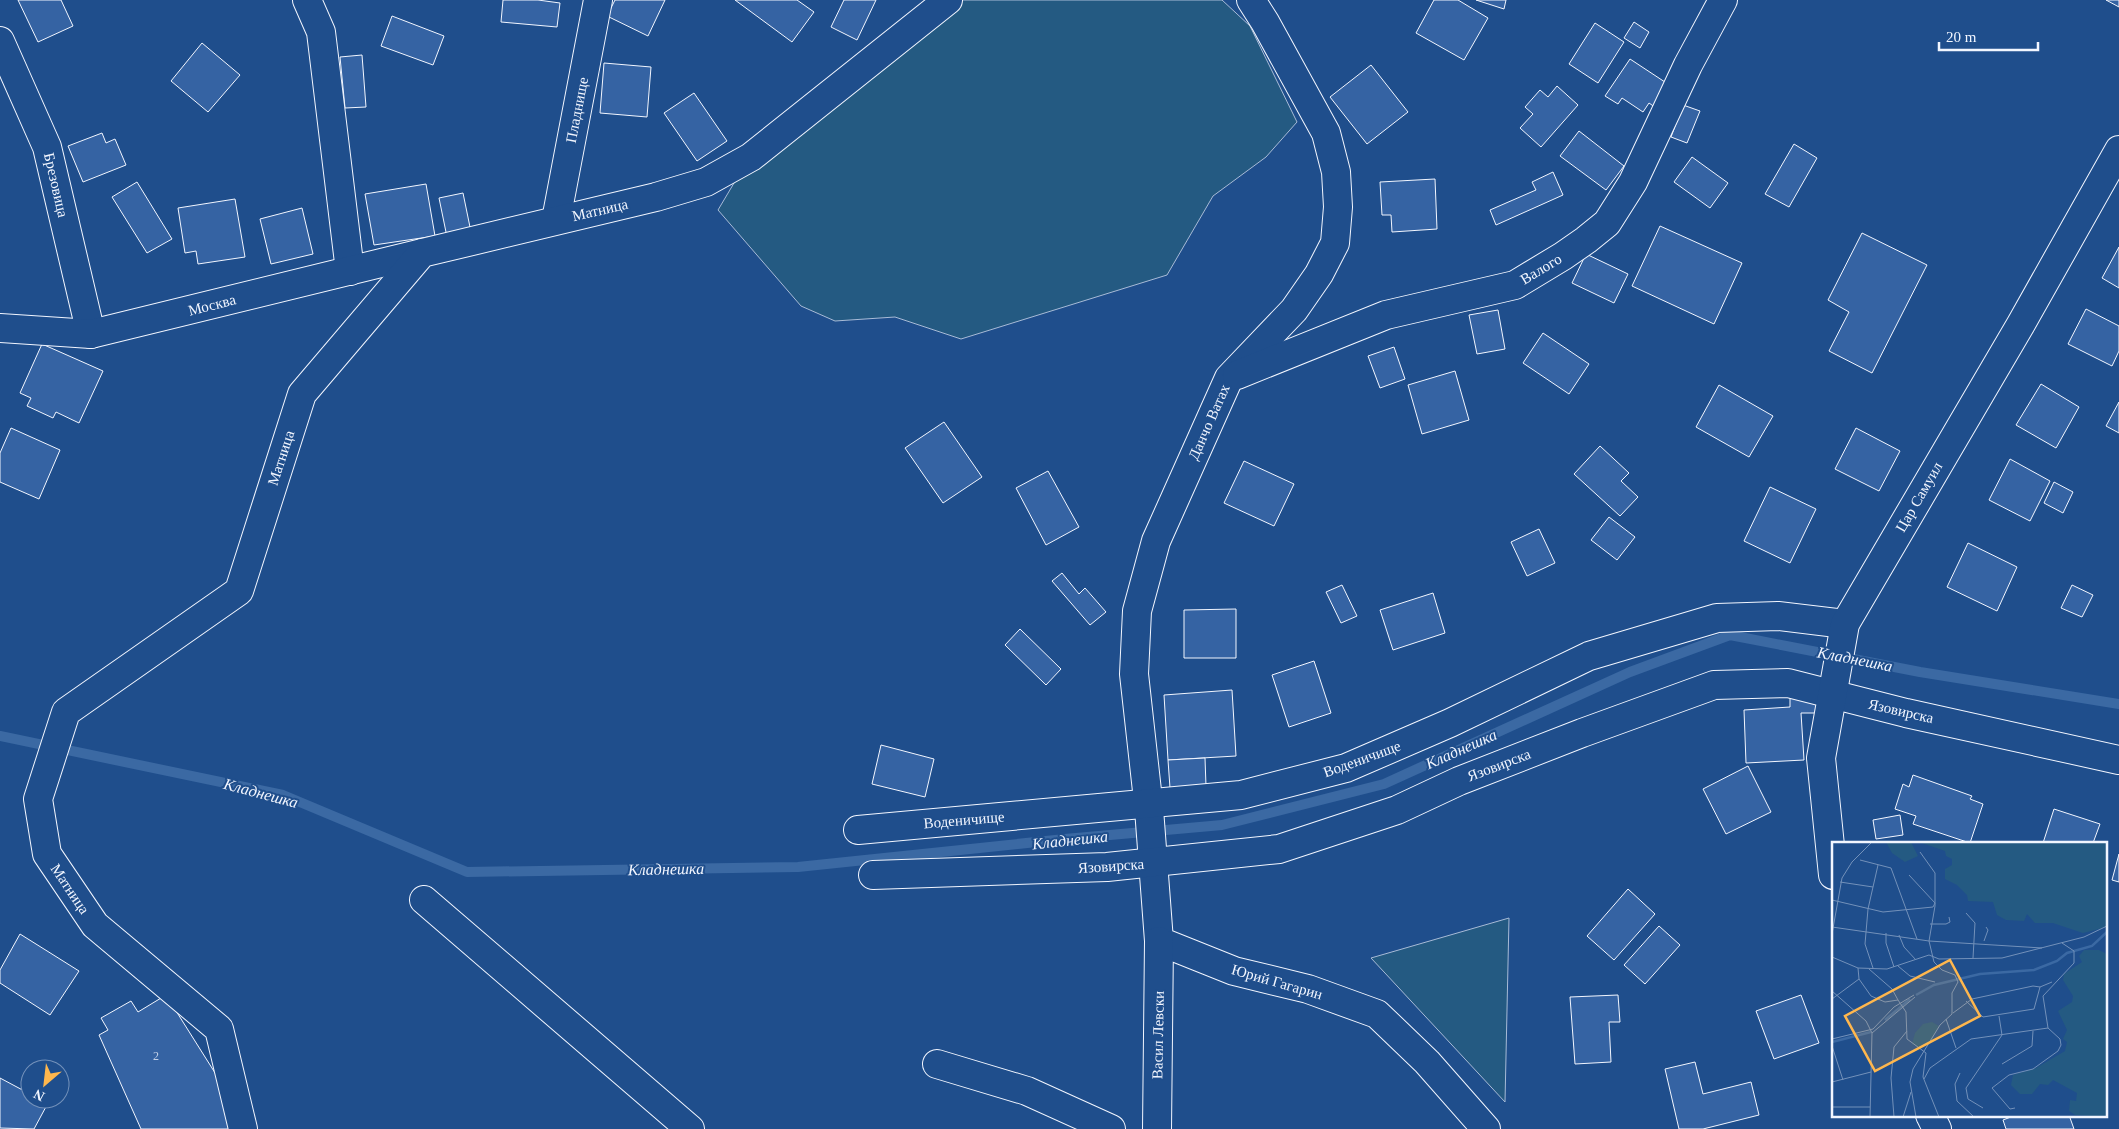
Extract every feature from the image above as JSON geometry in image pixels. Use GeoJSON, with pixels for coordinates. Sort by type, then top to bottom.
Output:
{"type":"FeatureCollection","features":[{"type":"Feature","properties":{"kind":"street"},"geometry":{"type":"LineString","coordinates":[[307,0],[320,32],[350,271]]}},
{"type":"Feature","properties":{"kind":"street","name":"Пладнище"},"geometry":{"type":"LineString","coordinates":[[556,220],[598,0]]}},
{"type":"Feature","properties":{"kind":"street","name":"Матница"},"geometry":{"type":"LineString","coordinates":[[243,1129],[219,1029],[95,925],[47,854],[38,799],[66,712],[239,591],[302,394],[422,254],[656,197],[706,182],[751,157],[948,0]]}},
{"type":"Feature","properties":{"kind":"street","name":"Данчо Ватах"},"geometry":{"type":"LineString","coordinates":[[1149,806],[1134,674],[1137,611],[1156,541],[1229,378],[1294,310],[1319,274],[1335,243],[1338,208],[1336,172],[1326,133],[1251,0]]}},
{"type":"Feature","properties":{"kind":"street","name":"Валого"},"geometry":{"type":"LineString","coordinates":[[1229,378],[1386,316],[1515,285],[1586,240],[1607,223],[1633,182],[1688,65],[1723,0]]}},
{"type":"Feature","properties":{"kind":"street","name":"Брезовица"},"geometry":{"type":"LineString","coordinates":[[0,41],[47,147],[91,334]]}},
{"type":"Feature","properties":{"kind":"street","name":"Цар Самуил"},"geometry":{"type":"LineString","coordinates":[[1832,864],[1822,758],[1845,624],[2021,324],[2119,150]]}},
{"type":"Feature","properties":{"kind":"street","name":"Москва"},"geometry":{"type":"LineString","coordinates":[[0,328],[91,334],[422,254]]}},
{"type":"Feature","properties":{"kind":"street","name":"Воденичище"},"geometry":{"type":"LineString","coordinates":[[858,830],[1149,806],[1241,795],[1346,768],[1450,723],[1589,656],[1717,618],[1778,616],[1845,624]]}},
{"type":"Feature","properties":{"kind":"street","name":"Язовирска"},"geometry":{"type":"LineString","coordinates":[[873,875],[1107,867],[1153,858],[1278,849],[1397,810],[1459,781],[1582,733],[1714,685],[1788,683],[2119,760]]}},
{"type":"Feature","properties":{"kind":"street"},"geometry":{"type":"LineString","coordinates":[[1149,806],[1159,941]]}},
{"type":"Feature","properties":{"kind":"street"},"geometry":{"type":"LineString","coordinates":[[424,900],[690,1129]]}},
{"type":"Feature","properties":{"kind":"street","name":"Васил Левски"},"geometry":{"type":"LineString","coordinates":[[1157,1129],[1159,941]]}},
{"type":"Feature","properties":{"kind":"street","name":"Юрий Гагарин"},"geometry":{"type":"LineString","coordinates":[[1159,941],[1234,971],[1308,989],[1377,1014],[1427,1062],[1486,1129]]}},
{"type":"Feature","properties":{"kind":"street"},"geometry":{"type":"LineString","coordinates":[[938,1064],[1027,1091],[1111,1129]]}},
{"type":"Feature","properties":{"kind":"street"},"geometry":{"type":"LineString","coordinates":[[1930,1116],[1937,1129]]}},
{"type":"Feature","properties":{"kind":"shaded area"},"geometry":{"type":"Polygon","coordinates":[[[952,0],[1222,0],[1250,26],[1297,122],[1266,157],[1213,196],[1167,275],[961,339],[895,317],[835,321],[801,306],[718,210],[737,178],[952,0]]]}},
{"type":"Feature","properties":{"kind":"shaded area"},"geometry":{"type":"Polygon","coordinates":[[[1509,918],[1505,1102],[1371,958],[1509,918]]]}},
{"type":"Feature","properties":{"kind":"building"},"geometry":{"type":"Polygon","coordinates":[[[18,0],[61,0],[73,26],[38,42],[18,0]]]}},
{"type":"Feature","properties":{"kind":"building"},"geometry":{"type":"Polygon","coordinates":[[[503,0],[538,0],[560,3],[557,27],[501,22],[503,0]]]}},
{"type":"Feature","properties":{"kind":"building"},"geometry":{"type":"Polygon","coordinates":[[[615,0],[665,0],[648,36],[607,16],[615,0]]]}},
{"type":"Feature","properties":{"kind":"building"},"geometry":{"type":"Polygon","coordinates":[[[735,0],[797,0],[814,12],[792,42],[735,0]]]}},
{"type":"Feature","properties":{"kind":"building"},"geometry":{"type":"Polygon","coordinates":[[[844,0],[876,0],[857,40],[831,27],[844,0]]]}},
{"type":"Feature","properties":{"kind":"building"},"geometry":{"type":"Polygon","coordinates":[[[1434,0],[1458,0],[1488,18],[1464,60],[1416,33],[1434,0]]]}},
{"type":"Feature","properties":{"kind":"building"},"geometry":{"type":"Polygon","coordinates":[[[1476,0],[1506,0],[1504,9],[1476,0]]]}},
{"type":"Feature","properties":{"kind":"building"},"geometry":{"type":"Polygon","coordinates":[[[2106,0],[2119,0],[2119,7],[2106,0]]]}},
{"type":"Feature","properties":{"kind":"building"},"geometry":{"type":"Polygon","coordinates":[[[392,16],[444,36],[433,65],[381,46],[392,16]]]}},
{"type":"Feature","properties":{"kind":"building"},"geometry":{"type":"Polygon","coordinates":[[[1634,22],[1649,32],[1640,48],[1624,38],[1634,22]]]}},
{"type":"Feature","properties":{"kind":"building"},"geometry":{"type":"Polygon","coordinates":[[[1595,23],[1624,42],[1598,83],[1569,64],[1595,23]]]}},
{"type":"Feature","properties":{"kind":"building"},"geometry":{"type":"Polygon","coordinates":[[[202,43],[240,75],[208,112],[171,81],[202,43]]]}},
{"type":"Feature","properties":{"kind":"building"},"geometry":{"type":"Polygon","coordinates":[[[362,55],[366,107],[345,108],[340,57],[362,55]]]}},
{"type":"Feature","properties":{"kind":"building"},"geometry":{"type":"Polygon","coordinates":[[[1630,59],[1674,88],[1659,110],[1649,103],[1643,112],[1622,98],[1618,104],[1605,96],[1630,59]]]}},
{"type":"Feature","properties":{"kind":"building"},"geometry":{"type":"Polygon","coordinates":[[[604,63],[651,67],[647,117],[600,113],[604,63]]]}},
{"type":"Feature","properties":{"kind":"building"},"geometry":{"type":"Polygon","coordinates":[[[1371,65],[1408,112],[1367,144],[1330,97],[1371,65]]]}},
{"type":"Feature","properties":{"kind":"building"},"geometry":{"type":"Polygon","coordinates":[[[1557,86],[1578,105],[1541,147],[1520,128],[1533,114],[1525,107],[1540,90],[1548,97],[1557,86]]]}},
{"type":"Feature","properties":{"kind":"building"},"geometry":{"type":"Polygon","coordinates":[[[694,93],[727,141],[697,161],[664,113],[694,93]]]}},
{"type":"Feature","properties":{"kind":"building"},"geometry":{"type":"Polygon","coordinates":[[[1683,105],[1700,111],[1687,143],[1671,137],[1683,105]]]}},
{"type":"Feature","properties":{"kind":"building"},"geometry":{"type":"Polygon","coordinates":[[[1579,131],[1624,166],[1606,190],[1560,156],[1579,131]]]}},
{"type":"Feature","properties":{"kind":"building"},"geometry":{"type":"Polygon","coordinates":[[[102,133],[106,143],[115,139],[126,165],[83,182],[68,146],[102,133]]]}},
{"type":"Feature","properties":{"kind":"building"},"geometry":{"type":"Polygon","coordinates":[[[1794,144],[1817,158],[1789,207],[1765,194],[1794,144]]]}},
{"type":"Feature","properties":{"kind":"building"},"geometry":{"type":"Polygon","coordinates":[[[1692,157],[1728,183],[1710,208],[1674,182],[1692,157]]]}},
{"type":"Feature","properties":{"kind":"building"},"geometry":{"type":"Polygon","coordinates":[[[1553,172],[1563,195],[1496,225],[1490,210],[1536,190],[1532,182],[1553,172]]]}},
{"type":"Feature","properties":{"kind":"building"},"geometry":{"type":"Polygon","coordinates":[[[1435,179],[1437,229],[1392,232],[1391,215],[1382,215],[1380,182],[1435,179]]]}},
{"type":"Feature","properties":{"kind":"building"},"geometry":{"type":"Polygon","coordinates":[[[137,182],[172,239],[147,253],[112,197],[137,182]]]}},
{"type":"Feature","properties":{"kind":"building"},"geometry":{"type":"Polygon","coordinates":[[[426,184],[435,236],[374,245],[365,194],[426,184]]]}},
{"type":"Feature","properties":{"kind":"building"},"geometry":{"type":"Polygon","coordinates":[[[463,193],[471,232],[447,237],[439,198],[463,193]]]}},
{"type":"Feature","properties":{"kind":"building"},"geometry":{"type":"Polygon","coordinates":[[[235,199],[245,257],[198,264],[196,251],[185,253],[178,208],[235,199]]]}},
{"type":"Feature","properties":{"kind":"building"},"geometry":{"type":"Polygon","coordinates":[[[302,208],[313,254],[271,264],[260,219],[302,208]]]}},
{"type":"Feature","properties":{"kind":"building"},"geometry":{"type":"Polygon","coordinates":[[[1660,226],[1742,263],[1714,324],[1632,286],[1660,226]]]}},
{"type":"Feature","properties":{"kind":"building"},"geometry":{"type":"Polygon","coordinates":[[[1862,233],[1927,265],[1872,373],[1829,351],[1849,312],[1828,300],[1862,233]]]}},
{"type":"Feature","properties":{"kind":"building"},"geometry":{"type":"Polygon","coordinates":[[[2119,247],[2119,288],[2102,278],[2119,247]]]}},
{"type":"Feature","properties":{"kind":"building"},"geometry":{"type":"Polygon","coordinates":[[[1586,254],[1628,274],[1614,303],[1572,283],[1586,254]]]}},
{"type":"Feature","properties":{"kind":"building"},"geometry":{"type":"Polygon","coordinates":[[[2086,309],[2119,326],[2119,351],[2112,366],[2068,344],[2086,309]]]}},
{"type":"Feature","properties":{"kind":"building"},"geometry":{"type":"Polygon","coordinates":[[[1498,310],[1505,349],[1477,354],[1469,315],[1498,310]]]}},
{"type":"Feature","properties":{"kind":"building"},"geometry":{"type":"Polygon","coordinates":[[[1543,333],[1589,364],[1569,394],[1523,363],[1543,333]]]}},
{"type":"Feature","properties":{"kind":"building"},"geometry":{"type":"Polygon","coordinates":[[[42,344],[103,371],[79,423],[56,412],[53,418],[27,406],[31,398],[20,393],[42,344]]]}},
{"type":"Feature","properties":{"kind":"building"},"geometry":{"type":"Polygon","coordinates":[[[1394,347],[1405,379],[1380,388],[1368,356],[1394,347]]]}},
{"type":"Feature","properties":{"kind":"building"},"geometry":{"type":"Polygon","coordinates":[[[1455,371],[1469,420],[1422,434],[1408,385],[1455,371]]]}},
{"type":"Feature","properties":{"kind":"building"},"geometry":{"type":"Polygon","coordinates":[[[2041,384],[2079,407],[2056,448],[2016,425],[2041,384]]]}},
{"type":"Feature","properties":{"kind":"building"},"geometry":{"type":"Polygon","coordinates":[[[1719,385],[1773,416],[1749,457],[1696,427],[1719,385]]]}},
{"type":"Feature","properties":{"kind":"building"},"geometry":{"type":"Polygon","coordinates":[[[2119,402],[2119,433],[2106,426],[2119,402]]]}},
{"type":"Feature","properties":{"kind":"building"},"geometry":{"type":"Polygon","coordinates":[[[944,422],[982,477],[943,503],[905,448],[944,422]]]}},
{"type":"Feature","properties":{"kind":"building"},"geometry":{"type":"Polygon","coordinates":[[[11,428],[60,450],[39,499],[0,482],[0,453],[11,428]]]}},
{"type":"Feature","properties":{"kind":"building"},"geometry":{"type":"Polygon","coordinates":[[[1856,428],[1900,451],[1879,491],[1835,469],[1856,428]]]}},
{"type":"Feature","properties":{"kind":"building"},"geometry":{"type":"Polygon","coordinates":[[[1600,446],[1629,473],[1621,481],[1638,497],[1620,516],[1574,474],[1600,446]]]}},
{"type":"Feature","properties":{"kind":"building"},"geometry":{"type":"Polygon","coordinates":[[[2010,459],[2050,481],[2030,521],[1989,500],[2010,459]]]}},
{"type":"Feature","properties":{"kind":"building"},"geometry":{"type":"Polygon","coordinates":[[[1244,461],[1294,484],[1274,526],[1224,503],[1244,461]]]}},
{"type":"Feature","properties":{"kind":"building"},"geometry":{"type":"Polygon","coordinates":[[[1048,471],[1079,527],[1046,545],[1016,488],[1048,471]]]}},
{"type":"Feature","properties":{"kind":"building"},"geometry":{"type":"Polygon","coordinates":[[[2054,482],[2073,492],[2063,513],[2044,503],[2054,482]]]}},
{"type":"Feature","properties":{"kind":"building"},"geometry":{"type":"Polygon","coordinates":[[[1770,487],[1816,509],[1790,563],[1744,541],[1770,487]]]}},
{"type":"Feature","properties":{"kind":"building"},"geometry":{"type":"Polygon","coordinates":[[[1609,517],[1635,537],[1617,560],[1591,540],[1609,517]]]}},
{"type":"Feature","properties":{"kind":"building"},"geometry":{"type":"Polygon","coordinates":[[[1539,529],[1555,563],[1527,576],[1511,542],[1539,529]]]}},
{"type":"Feature","properties":{"kind":"building"},"geometry":{"type":"Polygon","coordinates":[[[1968,543],[2017,567],[1997,611],[1947,587],[1968,543]]]}},
{"type":"Feature","properties":{"kind":"building"},"geometry":{"type":"Polygon","coordinates":[[[1062,573],[1079,594],[1085,588],[1106,612],[1090,625],[1052,581],[1062,573]]]}},
{"type":"Feature","properties":{"kind":"building"},"geometry":{"type":"Polygon","coordinates":[[[1342,585],[1357,616],[1341,623],[1326,592],[1342,585]]]}},
{"type":"Feature","properties":{"kind":"building"},"geometry":{"type":"Polygon","coordinates":[[[2072,585],[2093,595],[2082,617],[2061,608],[2072,585]]]}},
{"type":"Feature","properties":{"kind":"building"},"geometry":{"type":"Polygon","coordinates":[[[1433,593],[1445,633],[1393,650],[1380,610],[1433,593]]]}},
{"type":"Feature","properties":{"kind":"building"},"geometry":{"type":"Polygon","coordinates":[[[1236,609],[1236,658],[1184,658],[1184,610],[1236,609]]]}},
{"type":"Feature","properties":{"kind":"building"},"geometry":{"type":"Polygon","coordinates":[[[1020,629],[1061,669],[1046,685],[1005,645],[1020,629]]]}},
{"type":"Feature","properties":{"kind":"building"},"geometry":{"type":"Polygon","coordinates":[[[1314,661],[1331,713],[1289,727],[1272,675],[1314,661]]]}},
{"type":"Feature","properties":{"kind":"building"},"geometry":{"type":"Polygon","coordinates":[[[1232,690],[1236,756],[1168,760],[1164,695],[1232,690]]]}},
{"type":"Feature","properties":{"kind":"building"},"geometry":{"type":"Polygon","coordinates":[[[1790,696],[1821,696],[1821,713],[1801,713],[1804,760],[1746,763],[1744,710],[1790,707],[1790,696]]]}},
{"type":"Feature","properties":{"kind":"building"},"geometry":{"type":"Polygon","coordinates":[[[881,745],[934,759],[925,797],[872,784],[881,745]]]}},
{"type":"Feature","properties":{"kind":"building"},"geometry":{"type":"Polygon","coordinates":[[[1205,758],[1206,786],[1170,788],[1168,760],[1205,758]]]}},
{"type":"Feature","properties":{"kind":"building"},"geometry":{"type":"Polygon","coordinates":[[[1748,766],[1771,812],[1726,834],[1703,789],[1748,766]]]}},
{"type":"Feature","properties":{"kind":"building"},"geometry":{"type":"Polygon","coordinates":[[[1913,775],[1972,796],[1970,799],[1983,804],[1970,842],[1913,824],[1916,816],[1895,809],[1903,784],[1909,787],[1913,775]]]}},
{"type":"Feature","properties":{"kind":"building"},"geometry":{"type":"Polygon","coordinates":[[[2054,809],[2100,824],[2093,842],[2043,842],[2054,809]]]}},
{"type":"Feature","properties":{"kind":"building"},"geometry":{"type":"Polygon","coordinates":[[[1900,815],[1903,835],[1876,839],[1873,820],[1900,815]]]}},
{"type":"Feature","properties":{"kind":"building"},"geometry":{"type":"Polygon","coordinates":[[[2119,854],[2119,882],[2112,880],[2119,854]]]}},
{"type":"Feature","properties":{"kind":"building"},"geometry":{"type":"Polygon","coordinates":[[[1628,889],[1655,914],[1614,960],[1587,936],[1628,889]]]}},
{"type":"Feature","properties":{"kind":"building"},"geometry":{"type":"Polygon","coordinates":[[[1659,926],[1680,945],[1645,984],[1624,965],[1659,926]]]}},
{"type":"Feature","properties":{"kind":"building"},"geometry":{"type":"Polygon","coordinates":[[[20,934],[79,971],[50,1015],[0,983],[0,970],[20,934]]]}},
{"type":"Feature","properties":{"kind":"building"},"geometry":{"type":"Polygon","coordinates":[[[166,995],[217,1076],[231,1129],[141,1129],[99,1035],[108,1030],[101,1018],[131,1001],[138,1012],[166,995]]]}},
{"type":"Feature","properties":{"kind":"building"},"geometry":{"type":"Polygon","coordinates":[[[1618,995],[1620,1022],[1609,1022],[1611,1062],[1575,1064],[1570,997],[1618,995]]]}},
{"type":"Feature","properties":{"kind":"building"},"geometry":{"type":"Polygon","coordinates":[[[1801,995],[1819,1043],[1774,1059],[1756,1011],[1801,995]]]}},
{"type":"Feature","properties":{"kind":"building"},"geometry":{"type":"Polygon","coordinates":[[[1695,1062],[1703,1094],[1751,1082],[1759,1115],[1703,1129],[1679,1129],[1665,1069],[1695,1062]]]}},
{"type":"Feature","properties":{"kind":"building"},"geometry":{"type":"Polygon","coordinates":[[[0,1078],[20,1089],[20,1109],[45,1109],[34,1129],[0,1128],[0,1078]]]}},
{"type":"Feature","properties":{"kind":"building"},"geometry":{"type":"Polygon","coordinates":[[[2013,1116],[2069,1116],[2074,1129],[2006,1129],[2003,1120],[2013,1116]]]}},
{"type":"Feature","properties":{"kind":"waterway","name":"Кладнешка"},"geometry":{"type":"LineString","coordinates":[[0,736],[283,795],[467,872],[798,867],[1065,839],[1222,825],[1384,784],[1630,672],[1730,635],[1920,672],[2119,704]]}}]}
